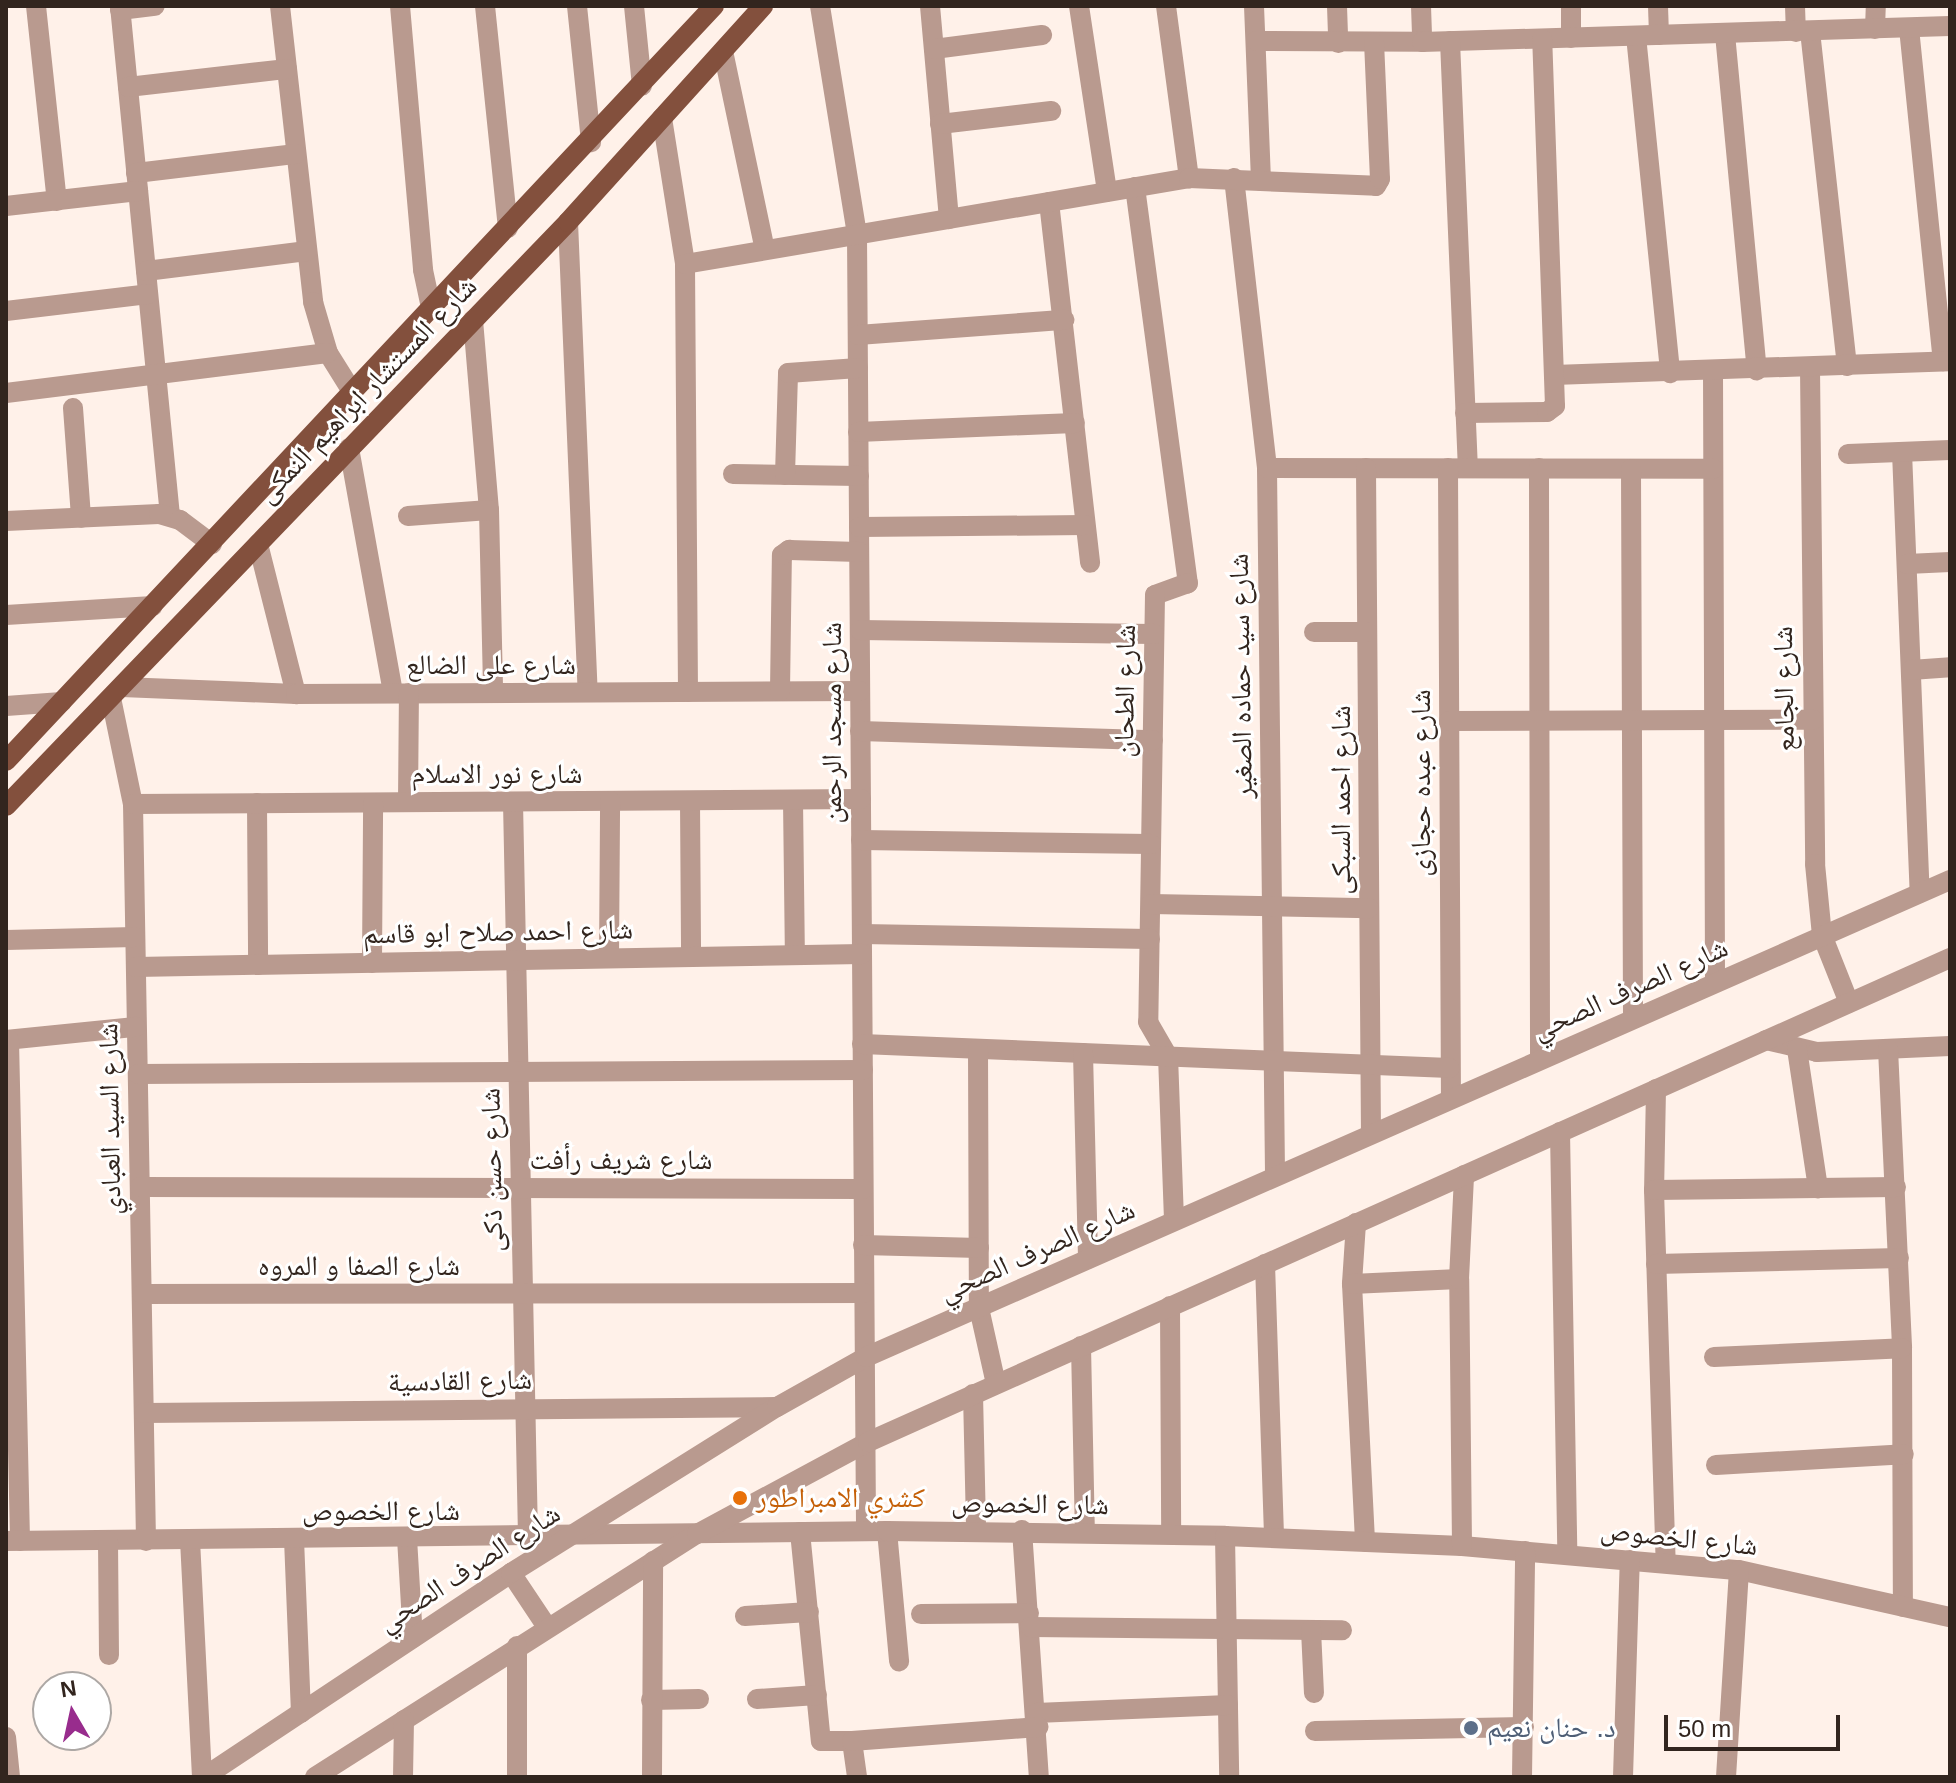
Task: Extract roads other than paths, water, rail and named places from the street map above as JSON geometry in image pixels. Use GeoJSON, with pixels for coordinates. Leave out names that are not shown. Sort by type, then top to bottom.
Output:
{"type":"FeatureCollection","features":[{"type":"Feature","properties":{"kind":"main road","name":"شارع المستشار ابراهيم النمكى"},"geometry":{"type":"LineString","coordinates":[[6,761],[591,142],[714,6]]}},
{"type":"Feature","properties":{"kind":"main road","name":"شارع المستشار ابراهيم النمكى"},"geometry":{"type":"LineString","coordinates":[[6,806],[568,222],[763,6]]}},
{"type":"Feature","properties":{"kind":"street"},"geometry":{"type":"LineString","coordinates":[[36,6],[57,201]]}},
{"type":"Feature","properties":{"kind":"street"},"geometry":{"type":"LineString","coordinates":[[155,6],[120,8],[170,516]]}},
{"type":"Feature","properties":{"kind":"street"},"geometry":{"type":"LineString","coordinates":[[280,6],[313,302],[328,353],[353,393]]}},
{"type":"Feature","properties":{"kind":"street"},"geometry":{"type":"LineString","coordinates":[[400,6],[423,270],[431,309]]}},
{"type":"Feature","properties":{"kind":"street"},"geometry":{"type":"LineString","coordinates":[[485,6],[508,228]]}},
{"type":"Feature","properties":{"kind":"street"},"geometry":{"type":"LineString","coordinates":[[577,6],[591,142]]}},
{"type":"Feature","properties":{"kind":"street"},"geometry":{"type":"LineString","coordinates":[[634,6],[642,86]]}},
{"type":"Feature","properties":{"kind":"street","name":"شارع مسجد الرحمن"},"geometry":{"type":"LineString","coordinates":[[820,6],[857,235],[863,1245],[868,1442],[866,1531]]}},
{"type":"Feature","properties":{"kind":"street"},"geometry":{"type":"LineString","coordinates":[[930,6],[949,219]]}},
{"type":"Feature","properties":{"kind":"street"},"geometry":{"type":"LineString","coordinates":[[1079,6],[1107,192]]}},
{"type":"Feature","properties":{"kind":"street"},"geometry":{"type":"LineString","coordinates":[[1166,6],[1189,178]]}},
{"type":"Feature","properties":{"kind":"street"},"geometry":{"type":"LineString","coordinates":[[1254,6],[1261,181]]}},
{"type":"Feature","properties":{"kind":"street"},"geometry":{"type":"LineString","coordinates":[[1337,6],[1338,43]]}},
{"type":"Feature","properties":{"kind":"street"},"geometry":{"type":"LineString","coordinates":[[1421,6],[1422,42]]}},
{"type":"Feature","properties":{"kind":"street"},"geometry":{"type":"LineString","coordinates":[[1571,6],[1571,38]]}},
{"type":"Feature","properties":{"kind":"street"},"geometry":{"type":"LineString","coordinates":[[1658,6],[1659,35]]}},
{"type":"Feature","properties":{"kind":"street"},"geometry":{"type":"LineString","coordinates":[[1795,6],[1803,31],[1847,366]]}},
{"type":"Feature","properties":{"kind":"street"},"geometry":{"type":"LineString","coordinates":[[1875,29],[1876,6]]}},
{"type":"Feature","properties":{"kind":"street"},"geometry":{"type":"LineString","coordinates":[[1256,41],[1422,42],[1950,26]]}},
{"type":"Feature","properties":{"kind":"street"},"geometry":{"type":"LineString","coordinates":[[1554,375],[1713,372],[1946,361],[1909,28]]}},
{"type":"Feature","properties":{"kind":"street"},"geometry":{"type":"LineString","coordinates":[[1725,34],[1757,370]]}},
{"type":"Feature","properties":{"kind":"street"},"geometry":{"type":"LineString","coordinates":[[934,49],[1042,35]]}},
{"type":"Feature","properties":{"kind":"street"},"geometry":{"type":"LineString","coordinates":[[1636,36],[1670,373]]}},
{"type":"Feature","properties":{"kind":"street"},"geometry":{"type":"LineString","coordinates":[[1465,413],[1550,412],[1555,403],[1542,39]]}},
{"type":"Feature","properties":{"kind":"street","name":"شارع عبده حجازى"},"geometry":{"type":"LineString","coordinates":[[1450,41],[1465,413],[1458,468],[1449,721],[1451,1098]]}},
{"type":"Feature","properties":{"kind":"street"},"geometry":{"type":"LineString","coordinates":[[685,264],[1189,178],[1378,184],[1374,43]]}},
{"type":"Feature","properties":{"kind":"street"},"geometry":{"type":"LineString","coordinates":[[723,51],[765,250]]}},
{"type":"Feature","properties":{"kind":"street"},"geometry":{"type":"LineString","coordinates":[[128,87],[287,69]]}},
{"type":"Feature","properties":{"kind":"street"},"geometry":{"type":"LineString","coordinates":[[940,124],[1051,111]]}},
{"type":"Feature","properties":{"kind":"street"},"geometry":{"type":"LineString","coordinates":[[662,118],[685,264],[688,692]]}},
{"type":"Feature","properties":{"kind":"street"},"geometry":{"type":"LineString","coordinates":[[6,206],[57,201],[137,182],[296,154]]}},
{"type":"Feature","properties":{"kind":"street","name":"شارع سيد حماده الصغير"},"geometry":{"type":"LineString","coordinates":[[1234,178],[1267,468],[1275,1175]]}},
{"type":"Feature","properties":{"kind":"street","name":"شارع الطحان"},"geometry":{"type":"LineString","coordinates":[[1135,187],[1188,583],[1155,594],[1154,634],[1148,1022],[1168,1056],[1174,1220]]}},
{"type":"Feature","properties":{"kind":"street"},"geometry":{"type":"LineString","coordinates":[[1049,202],[1090,563]]}},
{"type":"Feature","properties":{"kind":"street"},"geometry":{"type":"LineString","coordinates":[[568,222],[588,692]]}},
{"type":"Feature","properties":{"kind":"street"},"geometry":{"type":"LineString","coordinates":[[146,271],[307,251]]}},
{"type":"Feature","properties":{"kind":"street"},"geometry":{"type":"LineString","coordinates":[[6,311],[148,294]]}},
{"type":"Feature","properties":{"kind":"street"},"geometry":{"type":"LineString","coordinates":[[473,320],[489,510],[493,693]]}},
{"type":"Feature","properties":{"kind":"street"},"geometry":{"type":"LineString","coordinates":[[858,335],[1064,320]]}},
{"type":"Feature","properties":{"kind":"street"},"geometry":{"type":"LineString","coordinates":[[6,393],[328,353]]}},
{"type":"Feature","properties":{"kind":"street"},"geometry":{"type":"LineString","coordinates":[[785,475],[788,373],[858,368]]}},
{"type":"Feature","properties":{"kind":"street","name":"شارع الجامع"},"geometry":{"type":"LineString","coordinates":[[1810,368],[1815,864],[1822,935],[1849,1003]]}},
{"type":"Feature","properties":{"kind":"street"},"geometry":{"type":"LineString","coordinates":[[1713,372],[1715,982]]}},
{"type":"Feature","properties":{"kind":"street"},"geometry":{"type":"LineString","coordinates":[[73,408],[81,518]]}},
{"type":"Feature","properties":{"kind":"street"},"geometry":{"type":"LineString","coordinates":[[858,432],[1075,423]]}},
{"type":"Feature","properties":{"kind":"street"},"geometry":{"type":"LineString","coordinates":[[349,448],[401,693],[408,802]]}},
{"type":"Feature","properties":{"kind":"street"},"geometry":{"type":"LineString","coordinates":[[1848,454],[1950,450]]}},
{"type":"Feature","properties":{"kind":"street"},"geometry":{"type":"LineString","coordinates":[[1902,452],[1920,893]]}},
{"type":"Feature","properties":{"kind":"street"},"geometry":{"type":"LineString","coordinates":[[1267,468],[1713,469]]}},
{"type":"Feature","properties":{"kind":"street","name":"شارع احمد السبكى"},"geometry":{"type":"LineString","coordinates":[[1366,468],[1371,1132]]}},
{"type":"Feature","properties":{"kind":"street"},"geometry":{"type":"LineString","coordinates":[[1539,468],[1540,1059]]}},
{"type":"Feature","properties":{"kind":"street"},"geometry":{"type":"LineString","coordinates":[[1631,469],[1633,1018]]}},
{"type":"Feature","properties":{"kind":"street"},"geometry":{"type":"LineString","coordinates":[[733,474],[859,476]]}},
{"type":"Feature","properties":{"kind":"street"},"geometry":{"type":"LineString","coordinates":[[408,516],[489,510]]}},
{"type":"Feature","properties":{"kind":"street"},"geometry":{"type":"LineString","coordinates":[[6,521],[170,516],[212,544]]}},
{"type":"Feature","properties":{"kind":"street"},"geometry":{"type":"LineString","coordinates":[[859,527],[1085,525]]}},
{"type":"Feature","properties":{"kind":"street"},"geometry":{"type":"LineString","coordinates":[[258,544],[296,694]]}},
{"type":"Feature","properties":{"kind":"street"},"geometry":{"type":"LineString","coordinates":[[780,691],[782,555],[791,550],[859,552]]}},
{"type":"Feature","properties":{"kind":"street"},"geometry":{"type":"LineString","coordinates":[[1907,564],[1950,562]]}},
{"type":"Feature","properties":{"kind":"street"},"geometry":{"type":"LineString","coordinates":[[6,615],[153,606]]}},
{"type":"Feature","properties":{"kind":"street"},"geometry":{"type":"LineString","coordinates":[[860,630],[1154,634]]}},
{"type":"Feature","properties":{"kind":"street"},"geometry":{"type":"LineString","coordinates":[[1314,632],[1367,632]]}},
{"type":"Feature","properties":{"kind":"street"},"geometry":{"type":"LineString","coordinates":[[1911,670],[1950,667]]}},
{"type":"Feature","properties":{"kind":"street","name":"شارع على الضالع"},"geometry":{"type":"LineString","coordinates":[[116,693],[860,691]]}},
{"type":"Feature","properties":{"kind":"street","name":"شارع السيد العبادي"},"geometry":{"type":"LineString","coordinates":[[116,693],[133,804],[146,1541]]}},
{"type":"Feature","properties":{"kind":"street"},"geometry":{"type":"LineString","coordinates":[[6,706],[62,702]]}},
{"type":"Feature","properties":{"kind":"street"},"geometry":{"type":"LineString","coordinates":[[1449,721],[1813,720]]}},
{"type":"Feature","properties":{"kind":"street"},"geometry":{"type":"LineString","coordinates":[[860,731],[1153,740]]}},
{"type":"Feature","properties":{"kind":"street","name":"شارع نور الاسلام"},"geometry":{"type":"LineString","coordinates":[[133,804],[861,799]]}},
{"type":"Feature","properties":{"kind":"street"},"geometry":{"type":"LineString","coordinates":[[793,800],[795,955]]}},
{"type":"Feature","properties":{"kind":"street"},"geometry":{"type":"LineString","coordinates":[[609,958],[610,801]]}},
{"type":"Feature","properties":{"kind":"street"},"geometry":{"type":"LineString","coordinates":[[690,801],[691,957]]}},
{"type":"Feature","properties":{"kind":"street","name":"شارع حسن ذكى"},"geometry":{"type":"LineString","coordinates":[[513,802],[528,1538]]}},
{"type":"Feature","properties":{"kind":"street"},"geometry":{"type":"LineString","coordinates":[[257,803],[258,965]]}},
{"type":"Feature","properties":{"kind":"street"},"geometry":{"type":"LineString","coordinates":[[372,963],[373,803]]}},
{"type":"Feature","properties":{"kind":"street"},"geometry":{"type":"LineString","coordinates":[[861,840],[1151,844]]}},
{"type":"Feature","properties":{"kind":"street","name":"شارع الصرف الصحي"},"geometry":{"type":"LineString","coordinates":[[203,1777],[511,1573],[777,1407],[866,1357],[1371,1132],[1950,880]]}},
{"type":"Feature","properties":{"kind":"street"},"geometry":{"type":"LineString","coordinates":[[1151,904],[1369,908]]}},
{"type":"Feature","properties":{"kind":"street"},"geometry":{"type":"LineString","coordinates":[[6,940],[135,937]]}},
{"type":"Feature","properties":{"kind":"street","name":"شارع احمد صلاح ابو قاسم"},"geometry":{"type":"LineString","coordinates":[[136,967],[795,955],[862,944],[1150,939]]}},
{"type":"Feature","properties":{"kind":"street"},"geometry":{"type":"LineString","coordinates":[[315,1777],[697,1534],[868,1442],[1950,958]]}},
{"type":"Feature","properties":{"kind":"street"},"geometry":{"type":"LineString","coordinates":[[13,1541],[7,1040],[135,1027]]}},
{"type":"Feature","properties":{"kind":"street"},"geometry":{"type":"LineString","coordinates":[[1766,1040],[1797,1049],[1950,1046]]}},
{"type":"Feature","properties":{"kind":"street"},"geometry":{"type":"LineString","coordinates":[[862,1044],[1450,1068]]}},
{"type":"Feature","properties":{"kind":"street"},"geometry":{"type":"LineString","coordinates":[[978,1049],[979,1308],[996,1384]]}},
{"type":"Feature","properties":{"kind":"street"},"geometry":{"type":"LineString","coordinates":[[1797,1049],[1818,1188]]}},
{"type":"Feature","properties":{"kind":"street"},"geometry":{"type":"LineString","coordinates":[[1888,1049],[1902,1348],[1903,1607]]}},
{"type":"Feature","properties":{"kind":"street"},"geometry":{"type":"LineString","coordinates":[[1083,1053],[1088,1259]]}},
{"type":"Feature","properties":{"kind":"street"},"geometry":{"type":"LineString","coordinates":[[138,1074],[863,1070]]}},
{"type":"Feature","properties":{"kind":"street"},"geometry":{"type":"LineString","coordinates":[[1656,1089],[1654,1190],[1666,1563]]}},
{"type":"Feature","properties":{"kind":"street"},"geometry":{"type":"LineString","coordinates":[[1560,1132],[1567,1554]]}},
{"type":"Feature","properties":{"kind":"street"},"geometry":{"type":"LineString","coordinates":[[1462,1546],[1459,1279],[1464,1175]]}},
{"type":"Feature","properties":{"kind":"street","name":"شارع شريف رأفت"},"geometry":{"type":"LineString","coordinates":[[140,1187],[863,1189]]}},
{"type":"Feature","properties":{"kind":"street"},"geometry":{"type":"LineString","coordinates":[[1654,1190],[1896,1187]]}},
{"type":"Feature","properties":{"kind":"street"},"geometry":{"type":"LineString","coordinates":[[1356,1223],[1352,1284],[1365,1542]]}},
{"type":"Feature","properties":{"kind":"street"},"geometry":{"type":"LineString","coordinates":[[863,1245],[979,1248]]}},
{"type":"Feature","properties":{"kind":"street"},"geometry":{"type":"LineString","coordinates":[[1656,1264],[1899,1258]]}},
{"type":"Feature","properties":{"kind":"street"},"geometry":{"type":"LineString","coordinates":[[1265,1264],[1274,1538]]}},
{"type":"Feature","properties":{"kind":"street"},"geometry":{"type":"LineString","coordinates":[[1352,1284],[1459,1279]]}},
{"type":"Feature","properties":{"kind":"street","name":"شارع الصفا و المروه"},"geometry":{"type":"LineString","coordinates":[[142,1294],[864,1293]]}},
{"type":"Feature","properties":{"kind":"street"},"geometry":{"type":"LineString","coordinates":[[1170,1306],[1171,1534]]}},
{"type":"Feature","properties":{"kind":"street"},"geometry":{"type":"LineString","coordinates":[[1081,1346],[1085,1532]]}},
{"type":"Feature","properties":{"kind":"street"},"geometry":{"type":"LineString","coordinates":[[1714,1357],[1902,1348]]}},
{"type":"Feature","properties":{"kind":"street"},"geometry":{"type":"LineString","coordinates":[[973,1394],[976,1531]]}},
{"type":"Feature","properties":{"kind":"street","name":"شارع القادسية"},"geometry":{"type":"LineString","coordinates":[[144,1413],[777,1407]]}},
{"type":"Feature","properties":{"kind":"street"},"geometry":{"type":"LineString","coordinates":[[1716,1465],[1904,1454]]}},
{"type":"Feature","properties":{"kind":"street"},"geometry":{"type":"LineString","coordinates":[[1022,1530],[1039,1777]]}},
{"type":"Feature","properties":{"kind":"street","name":"شارع الخصوص"},"geometry":{"type":"LineString","coordinates":[[13,1541],[528,1538],[1022,1530],[1225,1536],[1462,1546],[1739,1570],[1950,1617]]}},
{"type":"Feature","properties":{"kind":"street"},"geometry":{"type":"LineString","coordinates":[[887,1531],[899,1661]]}},
{"type":"Feature","properties":{"kind":"street"},"geometry":{"type":"LineString","coordinates":[[800,1532],[822,1743],[1037,1720],[1228,1705]]}},
{"type":"Feature","properties":{"kind":"street"},"geometry":{"type":"LineString","coordinates":[[1225,1536],[1229,1777]]}},
{"type":"Feature","properties":{"kind":"street"},"geometry":{"type":"LineString","coordinates":[[407,1538],[413,1638]]}},
{"type":"Feature","properties":{"kind":"street"},"geometry":{"type":"LineString","coordinates":[[294,1539],[301,1713]]}},
{"type":"Feature","properties":{"kind":"street"},"geometry":{"type":"LineString","coordinates":[[190,1540],[203,1777]]}},
{"type":"Feature","properties":{"kind":"street"},"geometry":{"type":"LineString","coordinates":[[108,1541],[109,1655]]}},
{"type":"Feature","properties":{"kind":"street"},"geometry":{"type":"LineString","coordinates":[[1522,1777],[1525,1551]]}},
{"type":"Feature","properties":{"kind":"street"},"geometry":{"type":"LineString","coordinates":[[1623,1777],[1630,1560]]}},
{"type":"Feature","properties":{"kind":"street"},"geometry":{"type":"LineString","coordinates":[[652,1777],[653,1561]]}},
{"type":"Feature","properties":{"kind":"street"},"geometry":{"type":"LineString","coordinates":[[1726,1777],[1739,1570]]}},
{"type":"Feature","properties":{"kind":"street"},"geometry":{"type":"LineString","coordinates":[[511,1573],[547,1627]]}},
{"type":"Feature","properties":{"kind":"street"},"geometry":{"type":"LineString","coordinates":[[745,1616],[809,1612]]}},
{"type":"Feature","properties":{"kind":"street"},"geometry":{"type":"LineString","coordinates":[[921,1614],[1226,1629],[1342,1630]]}},
{"type":"Feature","properties":{"kind":"street"},"geometry":{"type":"LineString","coordinates":[[1311,1630],[1314,1693]]}},
{"type":"Feature","properties":{"kind":"street"},"geometry":{"type":"LineString","coordinates":[[517,1646],[517,1777]]}},
{"type":"Feature","properties":{"kind":"street"},"geometry":{"type":"LineString","coordinates":[[757,1699],[817,1695]]}},
{"type":"Feature","properties":{"kind":"street"},"geometry":{"type":"LineString","coordinates":[[651,1700],[699,1699]]}},
{"type":"Feature","properties":{"kind":"street"},"geometry":{"type":"LineString","coordinates":[[403,1777],[404,1720]]}},
{"type":"Feature","properties":{"kind":"street"},"geometry":{"type":"LineString","coordinates":[[1315,1731],[1524,1727]]}},
{"type":"Feature","properties":{"kind":"street"},"geometry":{"type":"LineString","coordinates":[[6,1737],[10,1777]]}},
{"type":"Feature","properties":{"kind":"street"},"geometry":{"type":"LineString","coordinates":[[852,1741],[857,1777]]}},
{"type":"Feature","properties":{"kind":"place","name":"كشري الامبراطور"},"geometry":{"type":"Point","coordinates":[740,1498]}},
{"type":"Feature","properties":{"kind":"place","name":"د. حنان نعيم"},"geometry":{"type":"Point","coordinates":[1471,1728]}}]}
